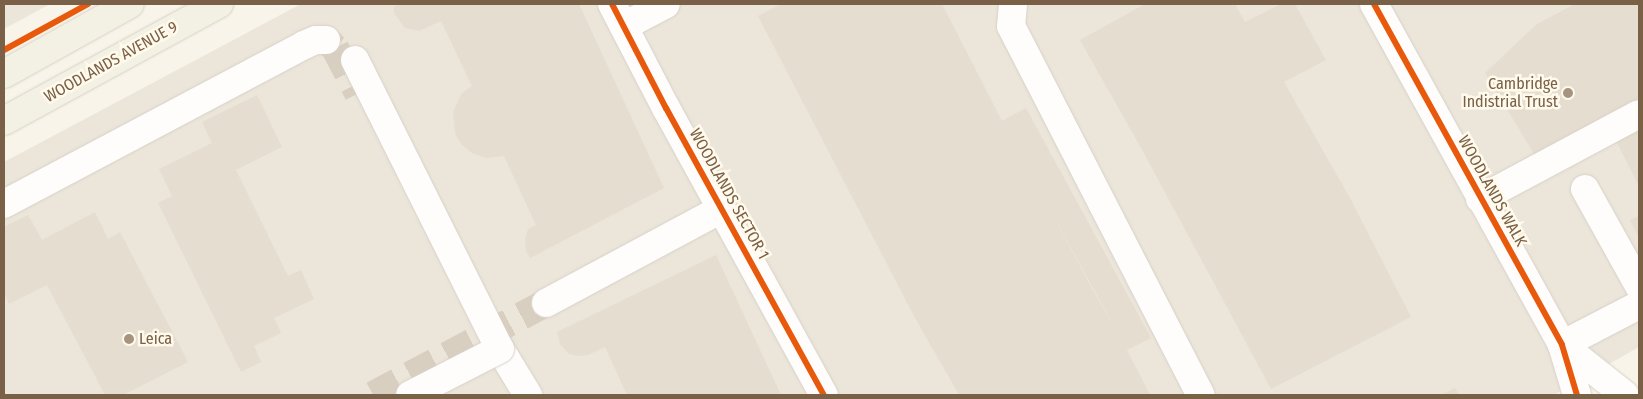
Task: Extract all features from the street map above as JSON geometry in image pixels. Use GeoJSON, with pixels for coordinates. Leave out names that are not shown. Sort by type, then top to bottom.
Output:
{"type":"FeatureCollection","features":[{"type":"Feature","properties":{"kind":"main road"},"geometry":{"type":"LineString","coordinates":[[4,74],[130,4]]}},
{"type":"Feature","properties":{"kind":"main road","name":"WOODLANDS AVENUE 9"},"geometry":{"type":"LineString","coordinates":[[4,121],[219,4]]}},
{"type":"Feature","properties":{"kind":"street"},"geometry":{"type":"LineString","coordinates":[[618,15],[666,4]]}},
{"type":"Feature","properties":{"kind":"street"},"geometry":{"type":"LineString","coordinates":[[1013,4],[1011,26],[1201,395]]}},
{"type":"Feature","properties":{"kind":"street","name":"WOODLANDS WALK"},"geometry":{"type":"LineString","coordinates":[[1374,4],[1562,345],[1577,395]]}},
{"type":"Feature","properties":{"kind":"street","name":"WOODLANDS SECTOR 1"},"geometry":{"type":"LineString","coordinates":[[618,15],[721,209],[824,395]]}},
{"type":"Feature","properties":{"kind":"street"},"geometry":{"type":"LineString","coordinates":[[4,204],[304,45],[316,40],[326,40]]}},
{"type":"Feature","properties":{"kind":"street"},"geometry":{"type":"LineString","coordinates":[[355,60],[500,349],[528,395]]}},
{"type":"Feature","properties":{"kind":"street"},"geometry":{"type":"LineString","coordinates":[[1480,199],[1639,114]]}},
{"type":"Feature","properties":{"kind":"street"},"geometry":{"type":"LineString","coordinates":[[1585,190],[1639,286]]}},
{"type":"Feature","properties":{"kind":"street","name":"WOODLANDS SECTOR 1"},"geometry":{"type":"LineString","coordinates":[[546,303],[721,209]]}},
{"type":"Feature","properties":{"kind":"street"},"geometry":{"type":"LineString","coordinates":[[1562,345],[1639,305]]}},
{"type":"Feature","properties":{"kind":"street","name":"WOODLANDS WALK"},"geometry":{"type":"LineString","coordinates":[[1562,345],[1625,395]]}},
{"type":"Feature","properties":{"kind":"street"},"geometry":{"type":"LineString","coordinates":[[410,395],[500,349]]}},
{"type":"Feature","properties":{"kind":"shaded area"},"geometry":{"type":"Polygon","coordinates":[[[4,4],[50,4],[4,29],[4,4]]]}},
{"type":"Feature","properties":{"kind":"shaded area"},"geometry":{"type":"Polygon","coordinates":[[[301,4],[1639,4],[1639,347],[1554,395],[4,395],[4,162],[301,4]]]}},
{"type":"Feature","properties":{"kind":"building"},"geometry":{"type":"Polygon","coordinates":[[[400,4],[579,4],[664,188],[530,258],[526,251],[525,239],[528,229],[536,225],[504,156],[486,158],[472,153],[461,144],[455,133],[453,112],[462,93],[472,86],[441,21],[419,31],[405,28],[394,13],[394,7],[400,4]]]}},
{"type":"Feature","properties":{"kind":"building"},"geometry":{"type":"Polygon","coordinates":[[[781,4],[942,4],[1002,121],[1026,108],[1151,338],[1127,350],[1150,395],[959,395],[914,316],[758,16],[781,4]],[[1046,202],[1095,294],[1116,330],[1046,202]]]}},
{"type":"Feature","properties":{"kind":"building"},"geometry":{"type":"Polygon","coordinates":[[[1145,4],[1235,4],[1245,22],[1281,4],[1295,4],[1326,60],[1284,82],[1351,200],[1411,317],[1271,389],[1146,157],[1080,40],[1145,4]]]}},
{"type":"Feature","properties":{"kind":"building","name":"Cambridge Indistrial Trust"},"geometry":{"type":"Polygon","coordinates":[[[1575,4],[1639,4],[1639,112],[1536,157],[1485,73],[1537,24],[1575,4]]]}},
{"type":"Feature","properties":{"kind":"building"},"geometry":{"type":"Polygon","coordinates":[[[257,95],[282,147],[236,170],[288,276],[301,270],[314,299],[274,318],[281,333],[254,346],[261,362],[241,372],[158,203],[172,196],[159,169],[212,143],[202,122],[257,95]]]}},
{"type":"Feature","properties":{"kind":"building"},"geometry":{"type":"Polygon","coordinates":[[[1639,129],[1639,186],[1616,141],[1639,129]]]}},
{"type":"Feature","properties":{"kind":"building"},"geometry":{"type":"Polygon","coordinates":[[[95,212],[108,239],[120,232],[188,362],[123,395],[105,395],[47,285],[9,304],[4,293],[4,227],[28,215],[42,240],[95,212]]]}},
{"type":"Feature","properties":{"kind":"building"},"geometry":{"type":"Polygon","coordinates":[[[1639,216],[1639,238],[1630,220],[1639,216]]]}},
{"type":"Feature","properties":{"kind":"building"},"geometry":{"type":"Polygon","coordinates":[[[716,255],[781,395],[627,395],[605,347],[588,355],[578,356],[569,354],[560,344],[557,332],[716,255]]]}},
{"type":"Feature","properties":{"kind":"building"},"geometry":{"type":"Polygon","coordinates":[[[1455,388],[1459,395],[1441,395],[1455,388]]]}},
{"type":"Feature","properties":{"kind":"tunnel"},"geometry":{"type":"LineString","coordinates":[[326,40],[335,48],[358,93]]}},
{"type":"Feature","properties":{"kind":"tunnel"},"geometry":{"type":"LineString","coordinates":[[373,395],[546,303]]}},
{"type":"Feature","properties":{"kind":"cycle path"},"geometry":{"type":"LineString","coordinates":[[4,50],[88,4]]}},
{"type":"Feature","properties":{"kind":"cycle path"},"geometry":{"type":"LineString","coordinates":[[612,4],[666,108],[824,395]]}},
{"type":"Feature","properties":{"kind":"cycle path"},"geometry":{"type":"LineString","coordinates":[[1374,4],[1562,345],[1577,395]]}},
{"type":"Feature","properties":{"kind":"place","name":"Cambridge Indistrial Trust"},"geometry":{"type":"Point","coordinates":[1568,93]}},
{"type":"Feature","properties":{"kind":"place","name":"Leica"},"geometry":{"type":"Point","coordinates":[129,339]}}]}
